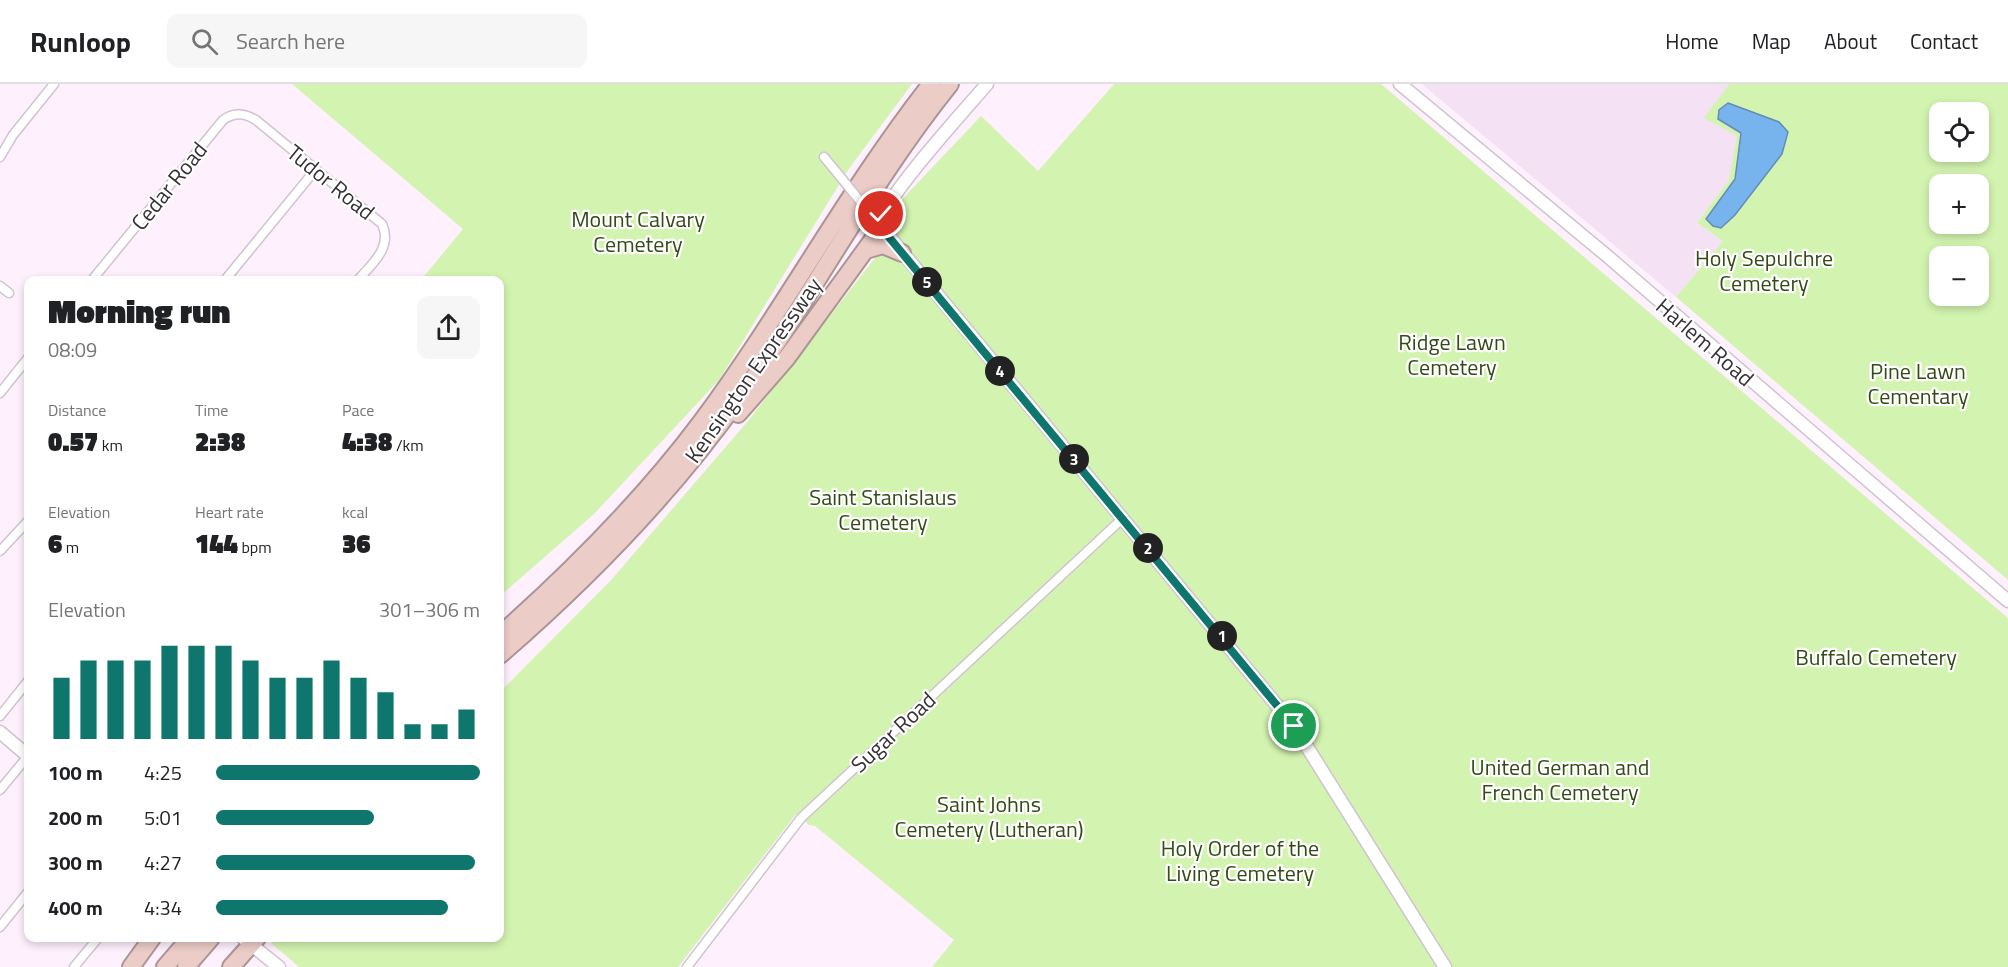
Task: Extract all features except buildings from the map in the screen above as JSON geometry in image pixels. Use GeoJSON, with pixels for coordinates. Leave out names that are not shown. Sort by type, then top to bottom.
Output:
{"type":"FeatureCollection","features":[{"type":"Feature","properties":{"kind":"highway","name":"Kensington Expressway"},"geometry":{"type":"LineString","coordinates":[[504,631],[604,536],[668,465],[734,376],[869,171],[931,84]]}},
{"type":"Feature","properties":{"kind":"highway","name":"Kensington Expressway"},"geometry":{"type":"LineString","coordinates":[[504,651],[604,560],[702,448],[741,396],[909,139],[950,84]]}},
{"type":"Feature","properties":{"kind":"highway"},"geometry":{"type":"LineString","coordinates":[[702,448],[753,400],[866,250],[878,232],[876,220]]}},
{"type":"Feature","properties":{"kind":"highway"},"geometry":{"type":"LineString","coordinates":[[866,250],[883,245],[903,252]]}},
{"type":"Feature","properties":{"kind":"highway"},"geometry":{"type":"LineString","coordinates":[[131,967],[149,942]]}},
{"type":"Feature","properties":{"kind":"highway"},"geometry":{"type":"LineString","coordinates":[[165,967],[187,942]]}},
{"type":"Feature","properties":{"kind":"highway"},"geometry":{"type":"LineString","coordinates":[[186,967],[208,942]]}},
{"type":"Feature","properties":{"kind":"highway"},"geometry":{"type":"LineString","coordinates":[[231,967],[248,942]]}},
{"type":"Feature","properties":{"kind":"street"},"geometry":{"type":"LineString","coordinates":[[0,157],[13,135],[54,84]]}},
{"type":"Feature","properties":{"kind":"street"},"geometry":{"type":"LineString","coordinates":[[876,220],[987,84]]}},
{"type":"Feature","properties":{"kind":"street","name":"Harlem Road"},"geometry":{"type":"LineString","coordinates":[[1400,84],[1606,255],[2008,601]]}},
{"type":"Feature","properties":{"kind":"street","name":"Cedar Road"},"geometry":{"type":"LineString","coordinates":[[95,276],[223,120],[236,114],[249,116],[256,120]]}},
{"type":"Feature","properties":{"kind":"street","name":"Tudor Road"},"geometry":{"type":"LineString","coordinates":[[256,120],[382,224],[385,230],[383,250],[361,276]]}},
{"type":"Feature","properties":{"kind":"street"},"geometry":{"type":"LineString","coordinates":[[824,158],[1294,726],[1445,967]]}},
{"type":"Feature","properties":{"kind":"street"},"geometry":{"type":"LineString","coordinates":[[228,276],[316,169]]}},
{"type":"Feature","properties":{"kind":"street"},"geometry":{"type":"LineString","coordinates":[[0,286],[9,293]]}},
{"type":"Feature","properties":{"kind":"street"},"geometry":{"type":"LineString","coordinates":[[0,393],[24,363]]}},
{"type":"Feature","properties":{"kind":"street","name":"Sugar Road"},"geometry":{"type":"LineString","coordinates":[[687,967],[801,818],[1123,518]]}},
{"type":"Feature","properties":{"kind":"street"},"geometry":{"type":"LineString","coordinates":[[0,551],[24,525]]}},
{"type":"Feature","properties":{"kind":"street"},"geometry":{"type":"LineString","coordinates":[[0,716],[24,686]]}},
{"type":"Feature","properties":{"kind":"street"},"geometry":{"type":"LineString","coordinates":[[0,732],[24,753]]}},
{"type":"Feature","properties":{"kind":"street"},"geometry":{"type":"LineString","coordinates":[[0,790],[24,761]]}},
{"type":"Feature","properties":{"kind":"street"},"geometry":{"type":"LineString","coordinates":[[0,927],[24,897]]}},
{"type":"Feature","properties":{"kind":"street"},"geometry":{"type":"LineString","coordinates":[[74,967],[95,942]]}},
{"type":"Feature","properties":{"kind":"street"},"geometry":{"type":"LineString","coordinates":[[251,942],[279,967]]}},
{"type":"Feature","properties":{"kind":"shaded area"},"geometry":{"type":"Polygon","coordinates":[[[1422,84],[1729,84],[1705,118],[1738,136],[1729,180],[1697,223],[1723,241],[1676,297],[1422,84]]]}},
{"type":"Feature","properties":{"kind":"green space","name":"Mount Calvary Cemetery"},"geometry":{"type":"Polygon","coordinates":[[[292,84],[912,84],[848,170],[719,380],[594,514],[504,593],[504,276],[424,276],[463,229],[292,84]]]}},
{"type":"Feature","properties":{"kind":"green space"},"geometry":{"type":"Polygon","coordinates":[[[1114,84],[1381,84],[2008,618],[2008,967],[932,967],[954,940],[815,826],[809,825],[796,814],[678,967],[299,967],[271,943],[504,942],[504,688],[612,579],[748,421],[875,258],[891,211],[981,116],[1038,171],[1114,84]]]}},
{"type":"Feature","properties":{"kind":"green space"},"geometry":{"type":"Polygon","coordinates":[[[1729,84],[2008,84],[2008,580],[1676,297],[1723,241],[1697,223],[1729,180],[1737,136],[1704,118],[1729,84]]]}},
{"type":"Feature","properties":{"kind":"water"},"geometry":{"type":"Polygon","coordinates":[[[1728,103],[1779,122],[1788,132],[1782,154],[1735,215],[1721,228],[1713,226],[1706,219],[1735,179],[1741,133],[1718,119],[1719,110],[1728,103]]]}},
{"type":"Feature","properties":{"kind":"route"},"geometry":{"type":"LineString","coordinates":[[881,214],[879,224],[883,230],[1188,595],[1294,726]]}},
{"type":"Feature","properties":{"kind":"park label","name":"Holy Sepulchre Cemetery"},"geometry":{"type":"Point","coordinates":[1764,270]}},
{"type":"Feature","properties":{"kind":"park label","name":"Ridge Lawn Cemetery"},"geometry":{"type":"Point","coordinates":[1452,354]}},
{"type":"Feature","properties":{"kind":"park label","name":"Pine Lawn Cementary"},"geometry":{"type":"Point","coordinates":[1918,384]}},
{"type":"Feature","properties":{"kind":"park label","name":"Saint Stanislaus Cemetery"},"geometry":{"type":"Point","coordinates":[883,510]}},
{"type":"Feature","properties":{"kind":"park label","name":"Buffalo Cemetery"},"geometry":{"type":"Point","coordinates":[1876,657]}},
{"type":"Feature","properties":{"kind":"park label","name":"United German and French Cemetery"},"geometry":{"type":"Point","coordinates":[1560,780]}},
{"type":"Feature","properties":{"kind":"park label","name":"Saint Johns Cemetery (Lutheran)"},"geometry":{"type":"Point","coordinates":[989,816]}},
{"type":"Feature","properties":{"kind":"park label","name":"Holy Order of the Living Cemetery"},"geometry":{"type":"Point","coordinates":[1240,860]}}]}
